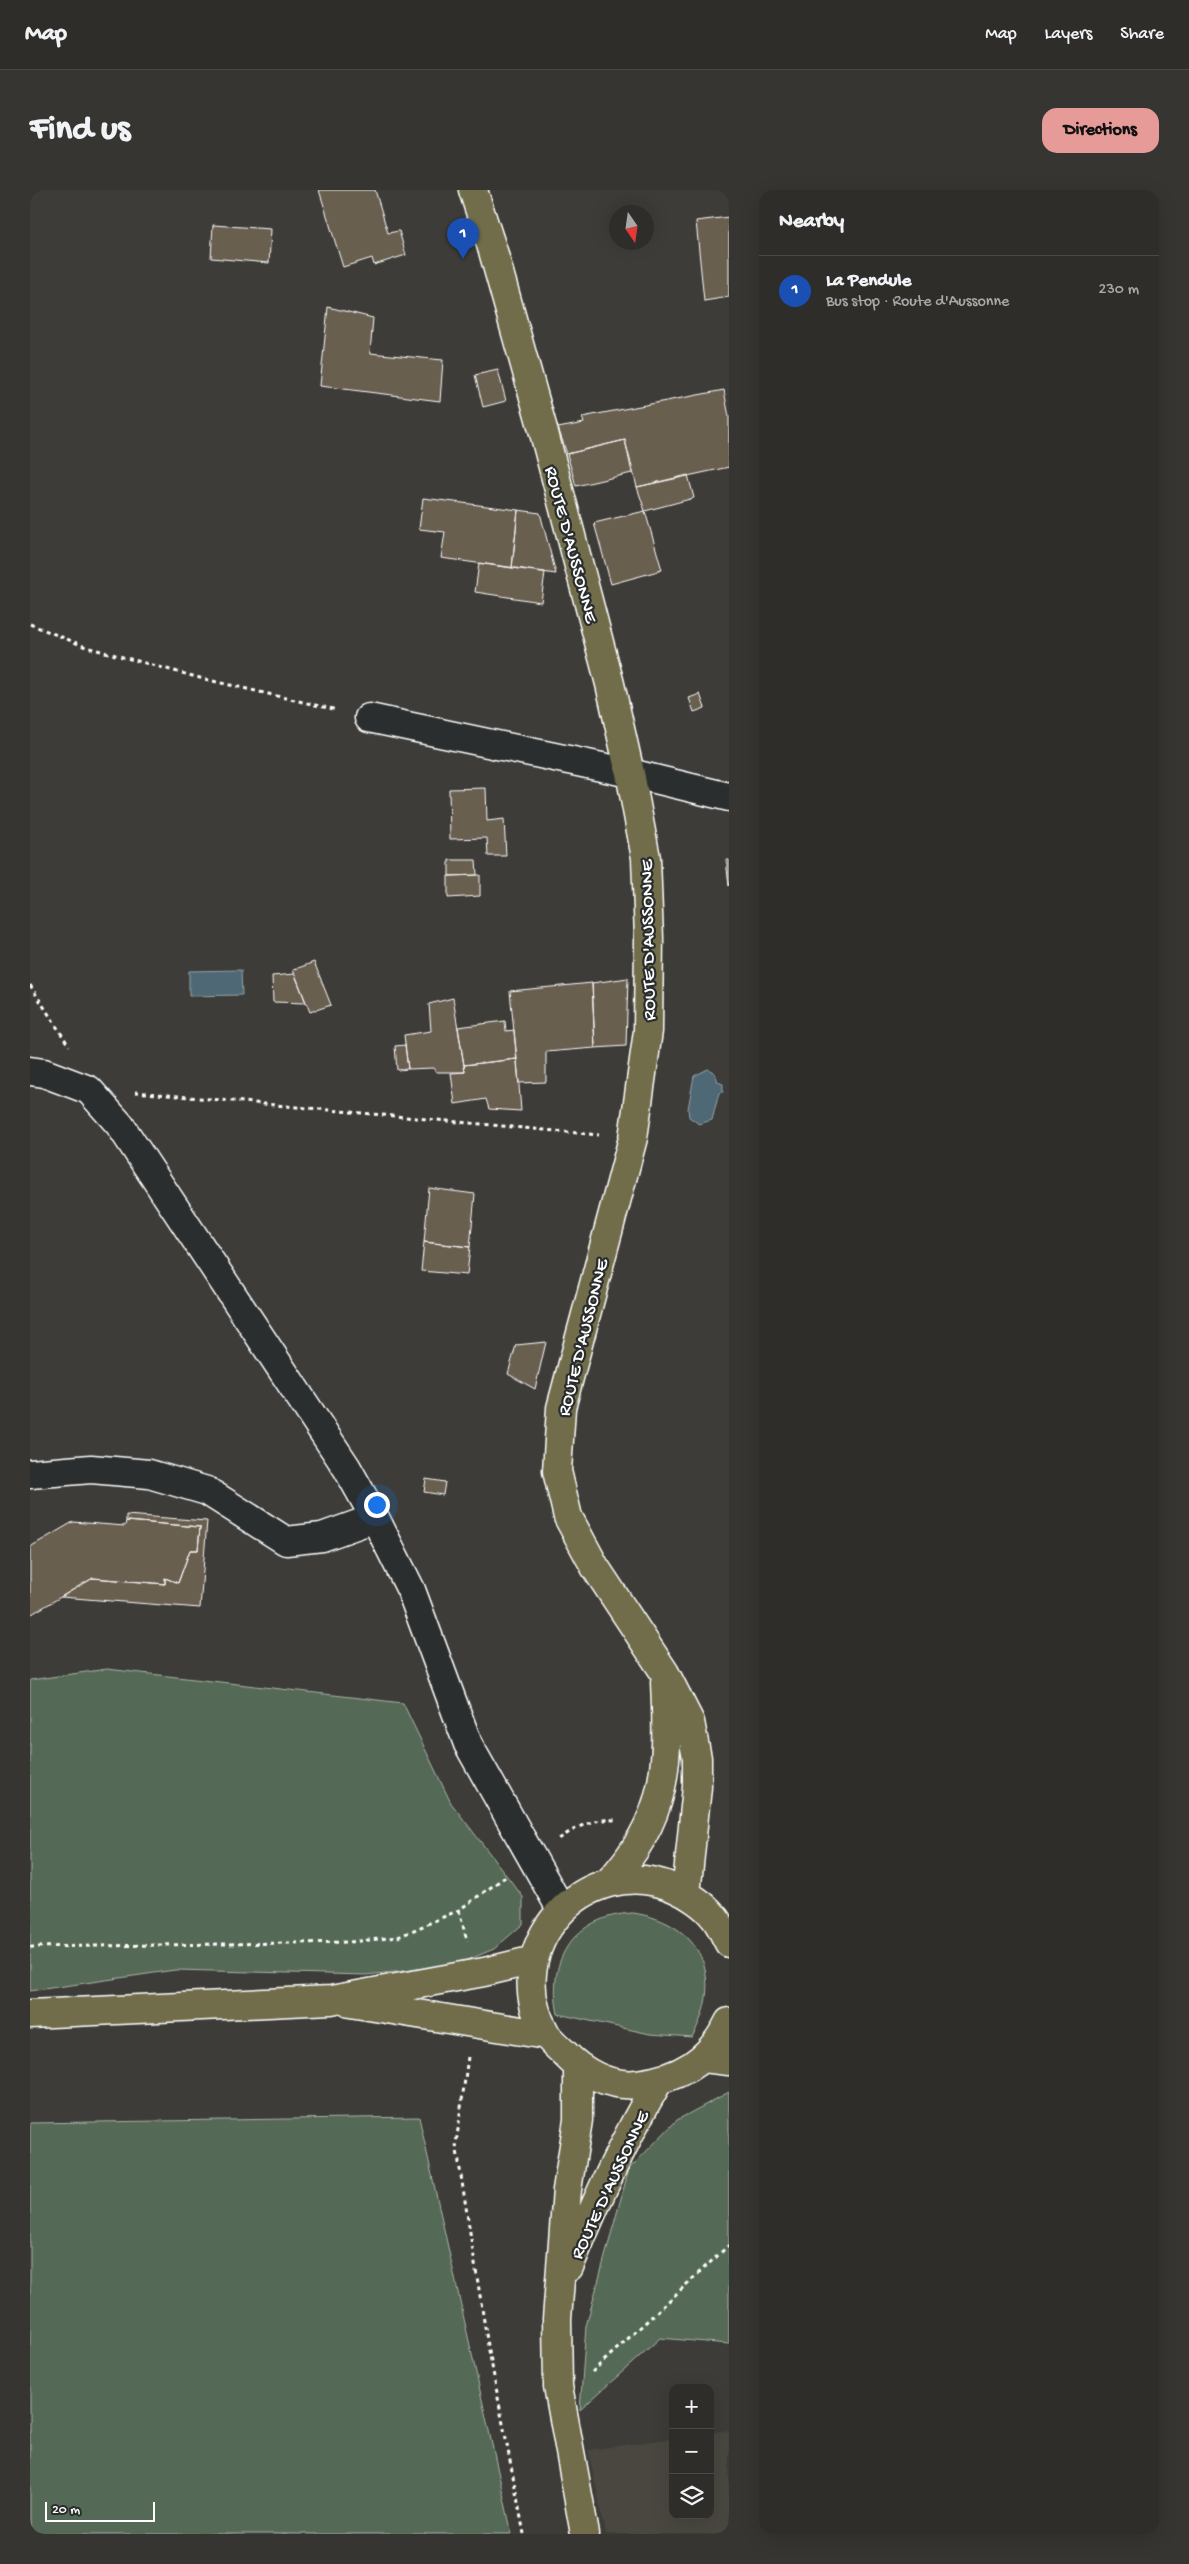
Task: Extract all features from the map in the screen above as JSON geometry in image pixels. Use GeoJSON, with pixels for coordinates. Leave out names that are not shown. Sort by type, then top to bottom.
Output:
{"type":"FeatureCollection","features":[{"type":"Feature","properties":{"kind":"main road","name":"ROUTE D'AUSSONNE"},"geometry":{"type":"LineString","coordinates":[[473,190],[493,251],[544,433],[610,684],[630,773],[646,858],[649,938],[648,1031],[633,1138],[560,1408],[557,1471],[568,1517],[586,1551],[665,1673],[690,1722],[697,1758],[697,1788],[686,1894]]}},
{"type":"Feature","properties":{"kind":"main road"},"geometry":{"type":"LineString","coordinates":[[608,1883],[625,1864],[647,1830],[658,1802],[666,1752],[665,1673]]}},
{"type":"Feature","properties":{"kind":"main road"},"geometry":{"type":"LineString","coordinates":[[729,1943],[713,1916],[686,1894],[662,1883],[644,1880],[635,1879],[608,1883],[583,1893],[561,1909],[544,1933],[534,1960],[531,1986],[535,2011],[546,2035],[578,2068],[604,2080],[631,2085],[658,2082],[716,2060],[729,2022]]}},
{"type":"Feature","properties":{"kind":"main road"},"geometry":{"type":"LineString","coordinates":[[30,2014],[331,2000],[484,1972],[534,1960]]}},
{"type":"Feature","properties":{"kind":"main road"},"geometry":{"type":"LineString","coordinates":[[331,2000],[546,2035]]}},
{"type":"Feature","properties":{"kind":"main road","name":"ROUTE D'AUSSONNE"},"geometry":{"type":"LineString","coordinates":[[578,2068],[578,2120],[567,2190],[557,2319],[558,2386],[585,2534]]}},
{"type":"Feature","properties":{"kind":"main road","name":"ROUTE D'AUSSONNE"},"geometry":{"type":"LineString","coordinates":[[560,2289],[602,2187],[636,2119],[658,2082]]}},
{"type":"Feature","properties":{"kind":"street"},"geometry":{"type":"LineString","coordinates":[[369,718],[630,773],[729,797]]}},
{"type":"Feature","properties":{"kind":"street"},"geometry":{"type":"LineString","coordinates":[[30,1071],[44,1073],[90,1090],[120,1125],[346,1468],[375,1518],[411,1590],[468,1744],[561,1909]]}},
{"type":"Feature","properties":{"kind":"street"},"geometry":{"type":"LineString","coordinates":[[30,1474],[91,1470],[149,1474],[207,1491],[286,1541],[322,1537],[375,1518]]}},
{"type":"Feature","properties":{"kind":"path"},"geometry":{"type":"LineString","coordinates":[[30,624],[86,647],[200,678],[369,718]]}},
{"type":"Feature","properties":{"kind":"path"},"geometry":{"type":"LineString","coordinates":[[30,986],[80,1062],[90,1090],[119,1090],[633,1138]]}},
{"type":"Feature","properties":{"kind":"path"},"geometry":{"type":"LineString","coordinates":[[553,1842],[575,1828],[596,1820],[614,1819],[620,1822]]}},
{"type":"Feature","properties":{"kind":"path"},"geometry":{"type":"LineString","coordinates":[[30,1947],[350,1942],[398,1938],[459,1910],[512,1872]]}},
{"type":"Feature","properties":{"kind":"path"},"geometry":{"type":"LineString","coordinates":[[459,1910],[469,1948]]}},
{"type":"Feature","properties":{"kind":"path"},"geometry":{"type":"LineString","coordinates":[[468,2056],[456,2144],[487,2340],[524,2534]]}},
{"type":"Feature","properties":{"kind":"path"},"geometry":{"type":"LineString","coordinates":[[558,2386],[585,2378],[729,2245]]}},
{"type":"Feature","properties":{"kind":"shaded area"},"geometry":{"type":"Polygon","coordinates":[[[729,2430],[729,2534],[606,2534],[588,2450],[669,2439],[669,2519],[714,2519],[714,2432],[729,2430]]]}},
{"type":"Feature","properties":{"kind":"green space"},"geometry":{"type":"Polygon","coordinates":[[[107,1669],[403,1703],[451,1803],[523,1897],[523,1924],[494,1949],[453,1966],[365,1975],[175,1970],[30,1991],[30,1680],[107,1669]]]}},
{"type":"Feature","properties":{"kind":"green space"},"geometry":{"type":"Polygon","coordinates":[[[633,1913],[657,1919],[676,1928],[691,1941],[701,1957],[706,1974],[706,1994],[702,2015],[692,2037],[650,2034],[558,2014],[555,1994],[556,1975],[561,1958],[569,1944],[595,1922],[613,1916],[633,1913]]]}},
{"type":"Feature","properties":{"kind":"green space"},"geometry":{"type":"Polygon","coordinates":[[[729,2092],[729,2344],[660,2338],[580,2410],[586,2326],[629,2169],[677,2120],[729,2092]]]}},
{"type":"Feature","properties":{"kind":"green space"},"geometry":{"type":"Polygon","coordinates":[[[419,2117],[512,2534],[30,2534],[30,2123],[419,2117]]]}},
{"type":"Feature","properties":{"kind":"water"},"geometry":{"type":"Polygon","coordinates":[[[241,970],[242,995],[189,996],[189,971],[241,970]]]}},
{"type":"Feature","properties":{"kind":"water"},"geometry":{"type":"Polygon","coordinates":[[[708,1069],[715,1073],[718,1082],[723,1084],[723,1092],[719,1093],[712,1120],[699,1124],[689,1117],[688,1109],[694,1076],[708,1069]]]}},
{"type":"Feature","properties":{"kind":"building"},"geometry":{"type":"Polygon","coordinates":[[[319,190],[375,190],[388,233],[399,231],[406,255],[374,265],[372,258],[343,267],[319,190]]]}},
{"type":"Feature","properties":{"kind":"building"},"geometry":{"type":"Polygon","coordinates":[[[729,217],[729,297],[704,301],[696,221],[729,217]]]}},
{"type":"Feature","properties":{"kind":"building"},"geometry":{"type":"Polygon","coordinates":[[[213,225],[271,229],[269,263],[211,258],[213,225]]]}},
{"type":"Feature","properties":{"kind":"building"},"geometry":{"type":"Polygon","coordinates":[[[328,307],[373,318],[370,353],[443,360],[440,401],[320,386],[328,307]]]}},
{"type":"Feature","properties":{"kind":"building"},"geometry":{"type":"Polygon","coordinates":[[[498,370],[506,401],[483,407],[475,375],[498,370]]]}},
{"type":"Feature","properties":{"kind":"building"},"geometry":{"type":"Polygon","coordinates":[[[724,390],[729,417],[729,467],[637,487],[625,440],[567,454],[558,428],[584,423],[582,417],[724,390]]]}},
{"type":"Feature","properties":{"kind":"building"},"geometry":{"type":"Polygon","coordinates":[[[625,440],[632,473],[576,486],[567,454],[625,440]]]}},
{"type":"Feature","properties":{"kind":"building"},"geometry":{"type":"Polygon","coordinates":[[[688,475],[694,498],[645,511],[637,487],[688,475]]]}},
{"type":"Feature","properties":{"kind":"building"},"geometry":{"type":"Polygon","coordinates":[[[423,498],[518,510],[512,568],[441,558],[445,532],[419,529],[423,498]]]}},
{"type":"Feature","properties":{"kind":"building"},"geometry":{"type":"Polygon","coordinates":[[[518,510],[540,513],[556,574],[512,568],[518,510]]]}},
{"type":"Feature","properties":{"kind":"building"},"geometry":{"type":"Polygon","coordinates":[[[645,511],[662,570],[611,584],[594,523],[645,511]]]}},
{"type":"Feature","properties":{"kind":"building"},"geometry":{"type":"Polygon","coordinates":[[[479,563],[545,572],[541,602],[475,592],[479,563]]]}},
{"type":"Feature","properties":{"kind":"building"},"geometry":{"type":"Polygon","coordinates":[[[700,694],[705,708],[694,712],[689,698],[700,694]]]}},
{"type":"Feature","properties":{"kind":"building"},"geometry":{"type":"Polygon","coordinates":[[[486,788],[487,821],[504,819],[506,856],[488,856],[487,838],[450,839],[449,789],[486,788]]]}},
{"type":"Feature","properties":{"kind":"building"},"geometry":{"type":"Polygon","coordinates":[[[449,860],[476,860],[477,875],[449,876],[449,860]]]}},
{"type":"Feature","properties":{"kind":"building"},"geometry":{"type":"Polygon","coordinates":[[[726,860],[729,860],[729,886],[726,860]]]}},
{"type":"Feature","properties":{"kind":"building"},"geometry":{"type":"Polygon","coordinates":[[[480,875],[480,896],[448,898],[448,876],[480,875]]]}},
{"type":"Feature","properties":{"kind":"building"},"geometry":{"type":"Polygon","coordinates":[[[314,962],[331,1005],[310,1012],[293,970],[314,962]]]}},
{"type":"Feature","properties":{"kind":"building"},"geometry":{"type":"Polygon","coordinates":[[[295,974],[306,1003],[273,1002],[272,976],[295,974]]]}},
{"type":"Feature","properties":{"kind":"building"},"geometry":{"type":"Polygon","coordinates":[[[628,978],[626,1046],[595,1048],[592,983],[628,978]]]}},
{"type":"Feature","properties":{"kind":"building"},"geometry":{"type":"Polygon","coordinates":[[[592,983],[595,1048],[546,1052],[546,1082],[519,1083],[510,991],[592,983]]]}},
{"type":"Feature","properties":{"kind":"building"},"geometry":{"type":"Polygon","coordinates":[[[453,998],[465,1072],[436,1072],[433,1068],[408,1069],[404,1035],[431,1031],[429,1004],[453,998]]]}},
{"type":"Feature","properties":{"kind":"building"},"geometry":{"type":"Polygon","coordinates":[[[505,1021],[506,1031],[514,1030],[517,1059],[464,1065],[458,1027],[505,1021]]]}},
{"type":"Feature","properties":{"kind":"building"},"geometry":{"type":"Polygon","coordinates":[[[405,1045],[408,1069],[397,1070],[395,1046],[405,1045]]]}},
{"type":"Feature","properties":{"kind":"building"},"geometry":{"type":"Polygon","coordinates":[[[517,1059],[521,1111],[489,1109],[486,1099],[455,1104],[451,1073],[465,1072],[464,1065],[517,1059]]]}},
{"type":"Feature","properties":{"kind":"building"},"geometry":{"type":"Polygon","coordinates":[[[429,1188],[475,1194],[470,1247],[424,1242],[429,1188]]]}},
{"type":"Feature","properties":{"kind":"building"},"geometry":{"type":"Polygon","coordinates":[[[424,1242],[470,1247],[467,1275],[421,1271],[424,1242]]]}},
{"type":"Feature","properties":{"kind":"building"},"geometry":{"type":"Polygon","coordinates":[[[546,1342],[535,1389],[508,1374],[516,1345],[546,1342]]]}},
{"type":"Feature","properties":{"kind":"building"},"geometry":{"type":"Polygon","coordinates":[[[426,1479],[445,1482],[443,1495],[424,1492],[426,1479]]]}},
{"type":"Feature","properties":{"kind":"building"},"geometry":{"type":"Polygon","coordinates":[[[126,1515],[207,1521],[200,1608],[61,1597],[93,1578],[165,1584],[165,1578],[178,1583],[190,1550],[198,1550],[200,1527],[126,1521],[126,1515]]]}},
{"type":"Feature","properties":{"kind":"building"},"geometry":{"type":"Polygon","coordinates":[[[126,1521],[200,1527],[198,1550],[190,1550],[178,1583],[165,1578],[165,1584],[93,1578],[30,1615],[30,1547],[73,1522],[125,1526],[126,1521]]]}},
{"type":"Feature","properties":{"kind":"place","name":"La Pendule"},"geometry":{"type":"Point","coordinates":[463,259]}}]}
